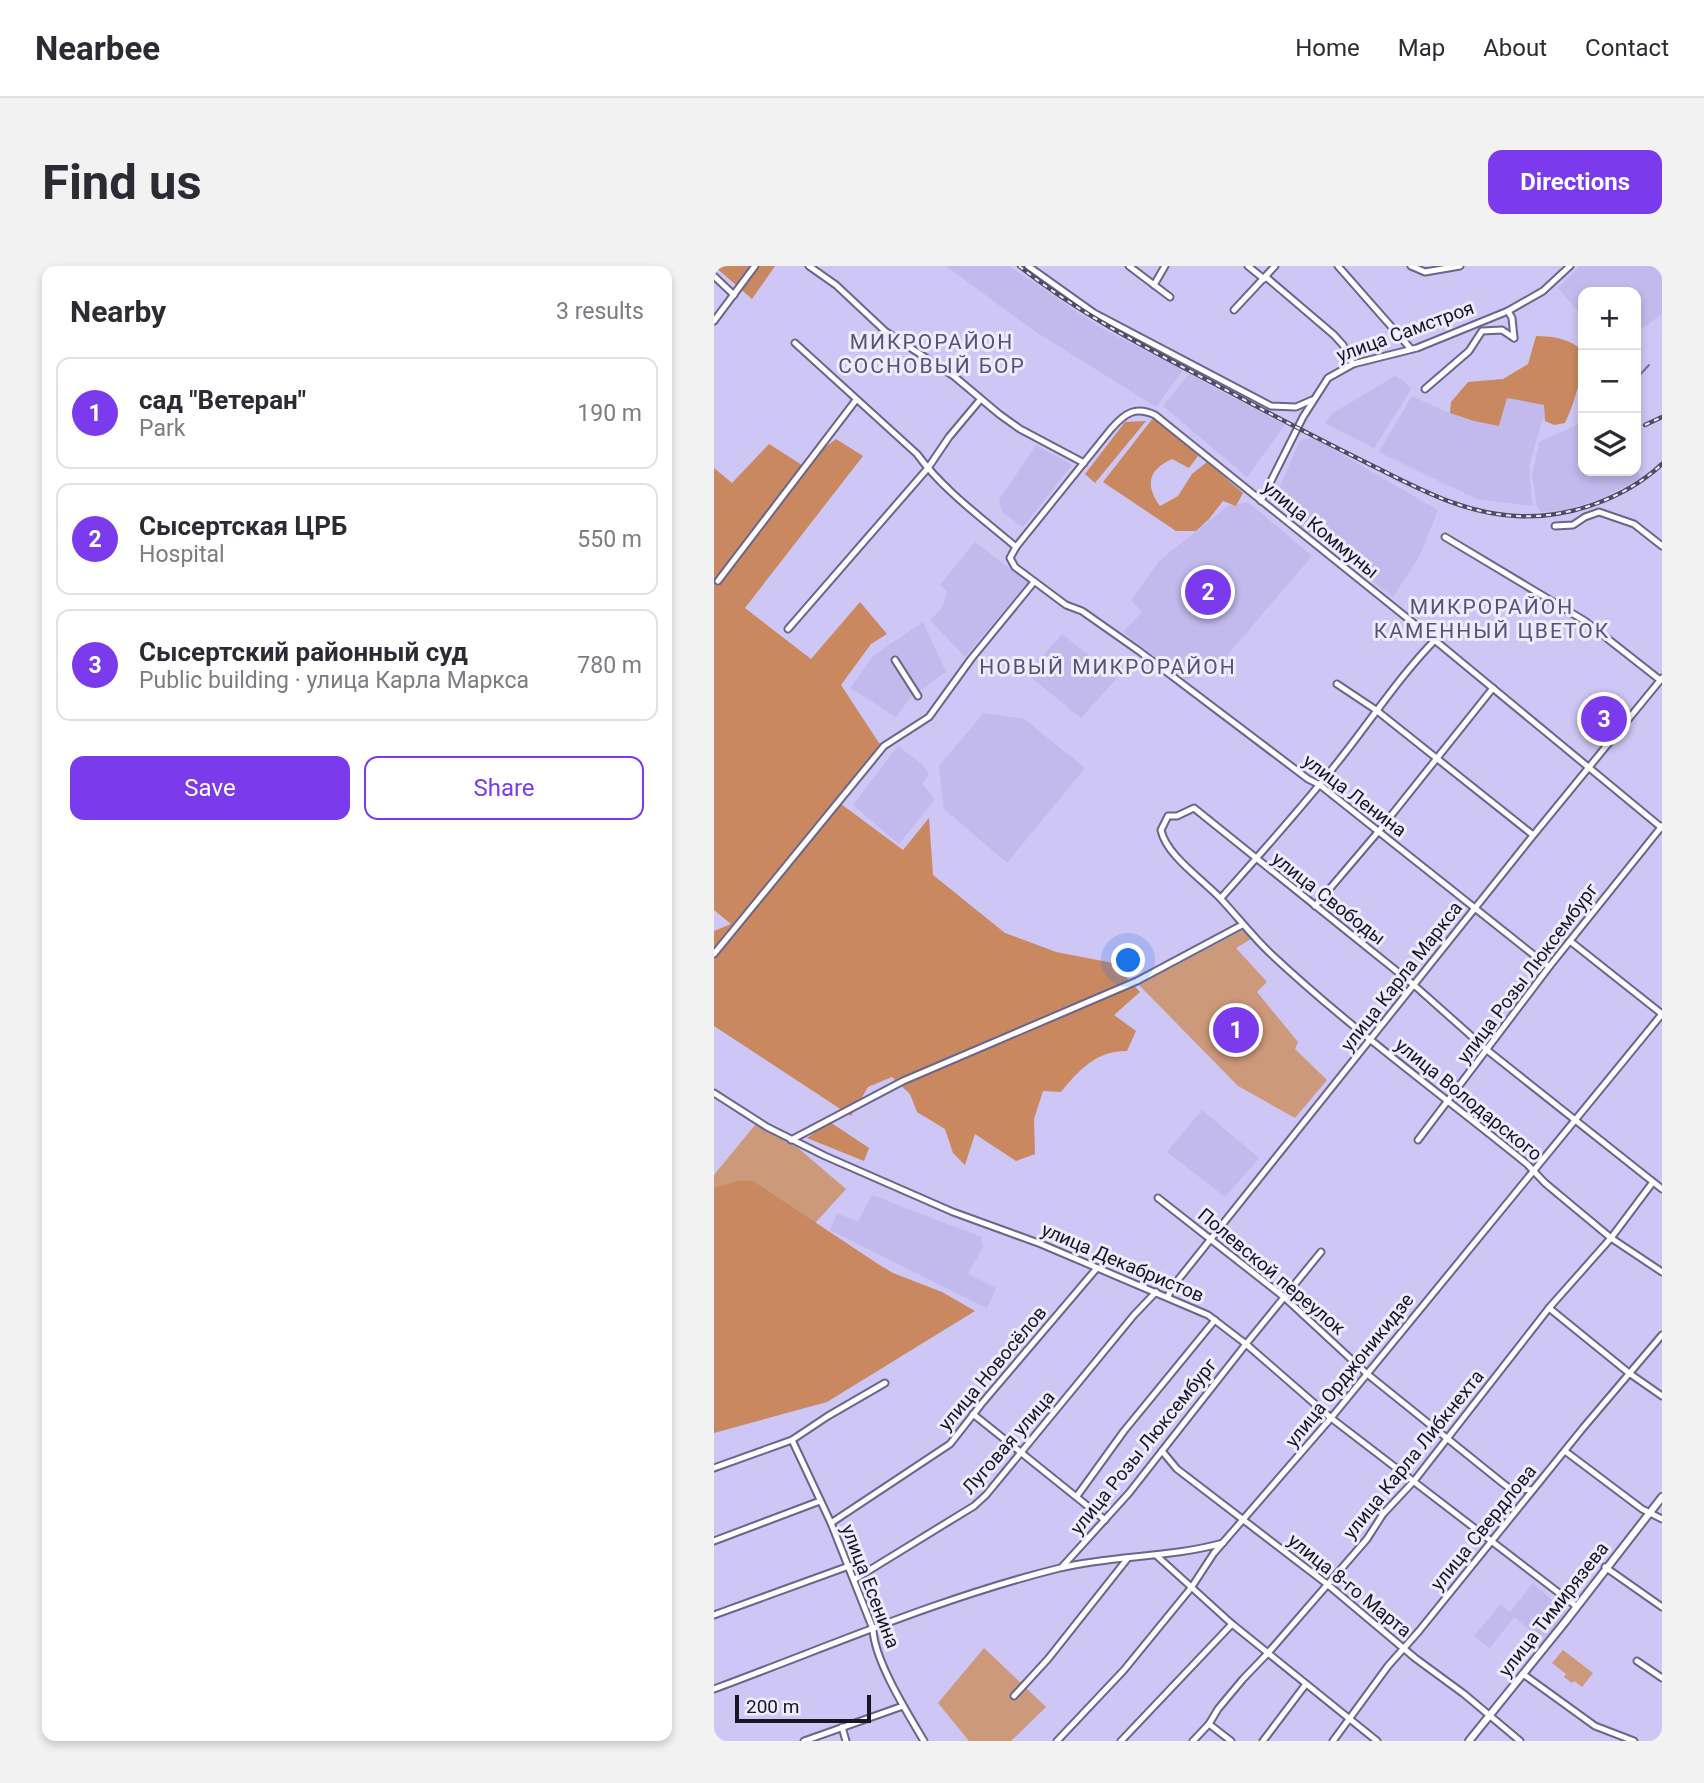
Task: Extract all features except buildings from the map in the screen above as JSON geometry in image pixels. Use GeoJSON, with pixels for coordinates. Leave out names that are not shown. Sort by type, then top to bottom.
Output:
{"type":"FeatureCollection","features":[{"type":"Feature","properties":{"kind":"main road","name":"улица Тимирязева"},"geometry":{"type":"LineString","coordinates":[[1469,1741],[1662,1497]]}},
{"type":"Feature","properties":{"kind":"street"},"geometry":{"type":"LineString","coordinates":[[714,321],[755,266]]}},
{"type":"Feature","properties":{"kind":"street"},"geometry":{"type":"LineString","coordinates":[[795,343],[918,454],[928,468],[967,506],[1016,547],[1084,463],[1020,429],[980,400],[955,377],[885,331],[836,285],[809,266]]}},
{"type":"Feature","properties":{"kind":"street"},"geometry":{"type":"LineString","coordinates":[[1028,266],[1094,313],[1272,406],[1296,407],[1312,400]]}},
{"type":"Feature","properties":{"kind":"street"},"geometry":{"type":"LineString","coordinates":[[1129,266],[1170,297]]}},
{"type":"Feature","properties":{"kind":"street"},"geometry":{"type":"LineString","coordinates":[[1154,285],[1165,266]]}},
{"type":"Feature","properties":{"kind":"street"},"geometry":{"type":"LineString","coordinates":[[1248,266],[1334,335],[1353,364]]}},
{"type":"Feature","properties":{"kind":"street"},"geometry":{"type":"LineString","coordinates":[[1234,310],[1275,266]]}},
{"type":"Feature","properties":{"kind":"street"},"geometry":{"type":"LineString","coordinates":[[1338,266],[1411,349]]}},
{"type":"Feature","properties":{"kind":"street"},"geometry":{"type":"LineString","coordinates":[[1411,266],[1425,272],[1460,266]]}},
{"type":"Feature","properties":{"kind":"street","name":"улица Самстроя"},"geometry":{"type":"LineString","coordinates":[[1261,501],[1301,420],[1328,378],[1353,364],[1411,349],[1508,311],[1543,291],[1570,266]]}},
{"type":"Feature","properties":{"kind":"street"},"geometry":{"type":"LineString","coordinates":[[714,276],[734,295]]}},
{"type":"Feature","properties":{"kind":"street"},"geometry":{"type":"LineString","coordinates":[[1424,389],[1469,351],[1482,331],[1502,330],[1514,338],[1512,318],[1508,311]]}},
{"type":"Feature","properties":{"kind":"street"},"geometry":{"type":"LineString","coordinates":[[718,581],[856,400]]}},
{"type":"Feature","properties":{"kind":"street"},"geometry":{"type":"LineString","coordinates":[[788,629],[928,468],[980,400]]}},
{"type":"Feature","properties":{"kind":"street","name":"улица Коммуны"},"geometry":{"type":"LineString","coordinates":[[1084,463],[1124,414],[1136,410],[1155,415],[1662,827]]}},
{"type":"Feature","properties":{"kind":"street"},"geometry":{"type":"LineString","coordinates":[[1555,526],[1573,526],[1590,514],[1599,512],[1634,524],[1662,545]]}},
{"type":"Feature","properties":{"kind":"street"},"geometry":{"type":"LineString","coordinates":[[1445,537],[1585,621],[1661,679]]}},
{"type":"Feature","properties":{"kind":"street","name":"улица Ленина"},"geometry":{"type":"LineString","coordinates":[[1016,547],[1010,558],[1034,582],[1066,605],[1082,611],[1139,651],[1308,779],[1320,785],[1549,967]]}},
{"type":"Feature","properties":{"kind":"street"},"geometry":{"type":"LineString","coordinates":[[714,954],[884,746],[929,717],[971,659],[1034,582]]}},
{"type":"Feature","properties":{"kind":"street"},"geometry":{"type":"LineString","coordinates":[[1221,898],[1320,785],[1420,654],[1435,640]]}},
{"type":"Feature","properties":{"kind":"street"},"geometry":{"type":"LineString","coordinates":[[895,660],[918,696]]}},
{"type":"Feature","properties":{"kind":"street","name":"улица Карла Маркса"},"geometry":{"type":"LineString","coordinates":[[1168,1296],[1174,1285],[1474,908],[1661,679]]}},
{"type":"Feature","properties":{"kind":"street"},"geometry":{"type":"LineString","coordinates":[[1338,684],[1376,710],[1533,835]]}},
{"type":"Feature","properties":{"kind":"street"},"geometry":{"type":"LineString","coordinates":[[1315,906],[1493,688]]}},
{"type":"Feature","properties":{"kind":"street","name":"улица Свободы"},"geometry":{"type":"LineString","coordinates":[[1168,816],[1177,816],[1194,808],[1414,985],[1487,1050],[1574,1121],[1662,1189]]}},
{"type":"Feature","properties":{"kind":"street","name":"улица Володарского"},"geometry":{"type":"LineString","coordinates":[[1168,816],[1161,830],[1168,846],[1221,898],[1242,925],[1270,953],[1370,1040],[1533,1169],[1545,1183],[1611,1238],[1662,1272]]}},
{"type":"Feature","properties":{"kind":"street","name":"улица Розы Люксембург"},"geometry":{"type":"LineString","coordinates":[[1418,1140],[1549,967],[1662,827]]}},
{"type":"Feature","properties":{"kind":"street"},"geometry":{"type":"LineString","coordinates":[[791,1140],[903,1082],[1138,981],[1242,925]]}},
{"type":"Feature","properties":{"kind":"street"},"geometry":{"type":"LineString","coordinates":[[1570,941],[1662,1014]]}},
{"type":"Feature","properties":{"kind":"street","name":"улица Орджоникидзе"},"geometry":{"type":"LineString","coordinates":[[1057,1741],[1124,1670],[1191,1588],[1224,1542],[1331,1418],[1662,1014]]}},
{"type":"Feature","properties":{"kind":"street","name":"улица Декабристов"},"geometry":{"type":"LineString","coordinates":[[714,1093],[791,1140],[953,1212],[1041,1244],[1199,1309],[1246,1344],[1331,1418],[1576,1606]]}},
{"type":"Feature","properties":{"kind":"street","name":"улица Карла Либкнехта"},"geometry":{"type":"LineString","coordinates":[[1193,1741],[1367,1539],[1383,1514],[1414,1481],[1549,1308],[1611,1238],[1653,1182]]}},
{"type":"Feature","properties":{"kind":"street","name":"Полевской переулок"},"geometry":{"type":"LineString","coordinates":[[1158,1198],[1284,1297],[1366,1373],[1509,1488],[1533,1490]]}},
{"type":"Feature","properties":{"kind":"street","name":"улица Розы Люксембург"},"geometry":{"type":"LineString","coordinates":[[1062,1567],[1162,1451],[1321,1252]]}},
{"type":"Feature","properties":{"kind":"street","name":"улица Новосёлов"},"geometry":{"type":"LineString","coordinates":[[831,1523],[950,1444],[1097,1269]]}},
{"type":"Feature","properties":{"kind":"street","name":"Луговая улица"},"geometry":{"type":"LineString","coordinates":[[855,1579],[974,1506],[1003,1476],[1134,1315],[1156,1292]]}},
{"type":"Feature","properties":{"kind":"street"},"geometry":{"type":"LineString","coordinates":[[1549,1308],[1629,1373],[1662,1396]]}},
{"type":"Feature","properties":{"kind":"street"},"geometry":{"type":"LineString","coordinates":[[1076,1496],[1215,1320]]}},
{"type":"Feature","properties":{"kind":"street","name":"улица Свердлова"},"geometry":{"type":"LineString","coordinates":[[1333,1741],[1388,1666],[1662,1335]]}},
{"type":"Feature","properties":{"kind":"street"},"geometry":{"type":"LineString","coordinates":[[714,1468],[792,1440],[885,1383]]}},
{"type":"Feature","properties":{"kind":"street"},"geometry":{"type":"LineString","coordinates":[[973,1414],[1105,1520]]}},
{"type":"Feature","properties":{"kind":"street","name":"улица Есенина"},"geometry":{"type":"LineString","coordinates":[[792,1440],[855,1579],[874,1639],[903,1706],[924,1741]]}},
{"type":"Feature","properties":{"kind":"street","name":"улица 8-го Марта"},"geometry":{"type":"LineString","coordinates":[[1162,1451],[1177,1469],[1327,1584],[1520,1741]]}},
{"type":"Feature","properties":{"kind":"street"},"geometry":{"type":"LineString","coordinates":[[1565,1451],[1649,1513],[1662,1519]]}},
{"type":"Feature","properties":{"kind":"street"},"geometry":{"type":"LineString","coordinates":[[714,1541],[820,1501]]}},
{"type":"Feature","properties":{"kind":"street"},"geometry":{"type":"LineString","coordinates":[[714,1689],[975,1592],[1062,1567],[1196,1551],[1224,1542]]}},
{"type":"Feature","properties":{"kind":"street"},"geometry":{"type":"LineString","coordinates":[[1157,1556],[1232,1624],[1377,1741]]}},
{"type":"Feature","properties":{"kind":"street"},"geometry":{"type":"LineString","coordinates":[[1014,1696],[1048,1659],[1128,1558]]}},
{"type":"Feature","properties":{"kind":"street"},"geometry":{"type":"LineString","coordinates":[[714,1615],[849,1566]]}},
{"type":"Feature","properties":{"kind":"street"},"geometry":{"type":"LineString","coordinates":[[1605,1567],[1662,1607]]}},
{"type":"Feature","properties":{"kind":"street"},"geometry":{"type":"LineString","coordinates":[[1121,1741],[1232,1624]]}},
{"type":"Feature","properties":{"kind":"street"},"geometry":{"type":"LineString","coordinates":[[1637,1661],[1662,1678]]}},
{"type":"Feature","properties":{"kind":"street"},"geometry":{"type":"LineString","coordinates":[[1523,1674],[1595,1726],[1634,1741]]}},
{"type":"Feature","properties":{"kind":"street"},"geometry":{"type":"LineString","coordinates":[[1263,1741],[1306,1684]]}},
{"type":"Feature","properties":{"kind":"street"},"geometry":{"type":"LineString","coordinates":[[804,1741],[903,1706]]}},
{"type":"Feature","properties":{"kind":"street"},"geometry":{"type":"LineString","coordinates":[[1209,1724],[1231,1741]]}},
{"type":"Feature","properties":{"kind":"street"},"geometry":{"type":"LineString","coordinates":[[842,1727],[846,1741]]}},
{"type":"Feature","properties":{"kind":"shaded area"},"geometry":{"type":"Polygon","coordinates":[[[714,266],[775,266],[752,299],[714,266]]]}},
{"type":"Feature","properties":{"kind":"shaded area"},"geometry":{"type":"Polygon","coordinates":[[[946,266],[1009,266],[1101,328],[1183,370],[1156,407],[1033,330],[946,266]]]}},
{"type":"Feature","properties":{"kind":"shaded area"},"geometry":{"type":"Polygon","coordinates":[[[1580,266],[1653,266],[1662,276],[1662,314],[1641,329],[1641,287],[1578,287],[1578,311],[1558,288],[1580,266]]]}},
{"type":"Feature","properties":{"kind":"shaded area"},"geometry":{"type":"Polygon","coordinates":[[[1536,336],[1561,339],[1578,348],[1578,388],[1565,423],[1554,425],[1545,421],[1544,405],[1507,398],[1499,426],[1450,413],[1451,402],[1468,382],[1503,379],[1528,364],[1536,336]]]}},
{"type":"Feature","properties":{"kind":"shaded area"},"geometry":{"type":"Polygon","coordinates":[[[1189,374],[1285,425],[1247,477],[1163,406],[1189,374]]]}},
{"type":"Feature","properties":{"kind":"shaded area"},"geometry":{"type":"Polygon","coordinates":[[[1395,376],[1411,389],[1374,448],[1325,423],[1333,413],[1395,376]]]}},
{"type":"Feature","properties":{"kind":"shaded area"},"geometry":{"type":"Polygon","coordinates":[[[1412,396],[1442,410],[1499,426],[1507,398],[1544,405],[1544,415],[1529,465],[1532,506],[1476,499],[1379,452],[1412,396]]]}},
{"type":"Feature","properties":{"kind":"shaded area"},"geometry":{"type":"Polygon","coordinates":[[[1153,418],[1176,433],[1198,456],[1189,468],[1172,459],[1154,473],[1151,479],[1152,491],[1160,506],[1178,496],[1192,474],[1207,462],[1243,493],[1236,506],[1223,501],[1196,531],[1176,531],[1103,482],[1153,418]]]}},
{"type":"Feature","properties":{"kind":"shaded area"},"geometry":{"type":"Polygon","coordinates":[[[1146,421],[1095,483],[1085,474],[1125,422],[1146,421]]]}},
{"type":"Feature","properties":{"kind":"shaded area"},"geometry":{"type":"Polygon","coordinates":[[[1578,424],[1578,476],[1640,476],[1641,479],[1597,500],[1567,510],[1541,512],[1537,506],[1532,476],[1539,442],[1578,424]]]}},
{"type":"Feature","properties":{"kind":"shaded area"},"geometry":{"type":"Polygon","coordinates":[[[1313,438],[1438,510],[1419,557],[1393,597],[1282,511],[1278,491],[1300,440],[1313,438]]]}},
{"type":"Feature","properties":{"kind":"shaded area"},"geometry":{"type":"Polygon","coordinates":[[[836,439],[863,456],[745,608],[811,659],[860,602],[887,634],[871,644],[841,685],[879,743],[884,745],[841,804],[903,850],[929,818],[933,875],[1005,933],[1056,952],[1113,963],[1140,992],[1114,1015],[1136,1031],[1127,1051],[1098,1058],[1082,1069],[1061,1092],[1043,1091],[1034,1119],[1035,1154],[1016,1161],[975,1134],[965,1165],[953,1153],[945,1129],[917,1112],[910,1094],[892,1077],[868,1087],[851,1116],[714,1026],[714,931],[731,924],[714,910],[714,468],[732,483],[769,444],[802,465],[836,439]]]}},
{"type":"Feature","properties":{"kind":"shaded area"},"geometry":{"type":"Polygon","coordinates":[[[1036,445],[1072,465],[1023,527],[1002,512],[999,500],[1036,445]]]}},
{"type":"Feature","properties":{"kind":"shaded area"},"geometry":{"type":"Polygon","coordinates":[[[1248,502],[1312,556],[1223,660],[1186,681],[1123,632],[1142,612],[1131,600],[1160,560],[1228,506],[1248,502]]]}},
{"type":"Feature","properties":{"kind":"shaded area"},"geometry":{"type":"Polygon","coordinates":[[[975,542],[1028,582],[965,657],[930,620],[943,607],[947,591],[940,585],[975,542]]]}},
{"type":"Feature","properties":{"kind":"shaded area"},"geometry":{"type":"Polygon","coordinates":[[[923,622],[946,672],[911,697],[896,717],[850,688],[873,656],[923,622]]]}},
{"type":"Feature","properties":{"kind":"shaded area"},"geometry":{"type":"Polygon","coordinates":[[[1062,634],[1117,678],[1081,718],[1027,674],[1062,634]]]}},
{"type":"Feature","properties":{"kind":"shaded area"},"geometry":{"type":"Polygon","coordinates":[[[984,713],[1024,719],[1085,768],[1007,863],[944,809],[939,766],[984,713]]]}},
{"type":"Feature","properties":{"kind":"shaded area"},"geometry":{"type":"Polygon","coordinates":[[[898,746],[923,765],[929,774],[922,784],[935,799],[899,844],[853,805],[898,746]]]}},
{"type":"Feature","properties":{"kind":"shaded area"},"geometry":{"type":"Polygon","coordinates":[[[1243,930],[1251,939],[1236,948],[1267,982],[1257,992],[1298,1042],[1295,1049],[1327,1080],[1295,1118],[1238,1086],[1139,985],[1243,930]]]}},
{"type":"Feature","properties":{"kind":"shaded area"},"geometry":{"type":"Polygon","coordinates":[[[1202,1110],[1259,1158],[1225,1197],[1167,1152],[1202,1110]]]}},
{"type":"Feature","properties":{"kind":"shaded area"},"geometry":{"type":"Polygon","coordinates":[[[830,1122],[869,1148],[864,1161],[807,1138],[830,1122]]]}},
{"type":"Feature","properties":{"kind":"shaded area"},"geometry":{"type":"Polygon","coordinates":[[[755,1125],[798,1148],[846,1189],[808,1231],[714,1287],[714,1175],[755,1125]]]}},
{"type":"Feature","properties":{"kind":"shaded area"},"geometry":{"type":"Polygon","coordinates":[[[738,1181],[753,1181],[893,1273],[942,1292],[975,1311],[827,1402],[714,1433],[714,1188],[738,1181]]]}},
{"type":"Feature","properties":{"kind":"shaded area"},"geometry":{"type":"Polygon","coordinates":[[[872,1195],[981,1237],[983,1247],[968,1274],[996,1288],[987,1308],[830,1230],[837,1213],[858,1222],[872,1195]]]}},
{"type":"Feature","properties":{"kind":"shaded area"},"geometry":{"type":"Polygon","coordinates":[[[1533,1583],[1566,1612],[1543,1641],[1514,1617],[1490,1648],[1474,1636],[1501,1604],[1510,1612],[1533,1583]]]}},
{"type":"Feature","properties":{"kind":"shaded area"},"geometry":{"type":"Polygon","coordinates":[[[984,1648],[1046,1707],[1011,1741],[969,1741],[938,1703],[984,1648]]]}},
{"type":"Feature","properties":{"kind":"shaded area"},"geometry":{"type":"Polygon","coordinates":[[[1563,1650],[1593,1673],[1582,1687],[1564,1677],[1566,1674],[1552,1663],[1563,1650]]]}},
{"type":"Feature","properties":{"kind":"waterway"},"geometry":{"type":"LineString","coordinates":[[1641,374],[1649,365]]}},
{"type":"Feature","properties":{"kind":"railway"},"geometry":{"type":"LineString","coordinates":[[1019,266],[1072,304],[1155,352],[1356,458],[1459,505],[1516,516],[1575,510],[1613,497],[1662,464]]}},
{"type":"Feature","properties":{"kind":"railway"},"geometry":{"type":"LineString","coordinates":[[1645,425],[1662,417]]}},
{"type":"Feature","properties":{"kind":"place","name":"Сысертская ЦРБ"},"geometry":{"type":"Point","coordinates":[1208,592]}},
{"type":"Feature","properties":{"kind":"place","name":"Сысертский районный суд"},"geometry":{"type":"Point","coordinates":[1604,719]}},
{"type":"Feature","properties":{"kind":"place","name":"сад \"Ветеран\""},"geometry":{"type":"Point","coordinates":[1236,1030]}},
{"type":"Feature","properties":{"kind":"district","name":"МИКРОРАЙОН СОСНОВЫЙ БОР"},"geometry":{"type":"Point","coordinates":[932,354]}},
{"type":"Feature","properties":{"kind":"district","name":"МИКРОРАЙОН КАМЕННЫЙ ЦВЕТОК"},"geometry":{"type":"Point","coordinates":[1492,619]}},
{"type":"Feature","properties":{"kind":"district","name":"НОВЫЙ МИКРОРАЙОН"},"geometry":{"type":"Point","coordinates":[1108,667]}}]}
